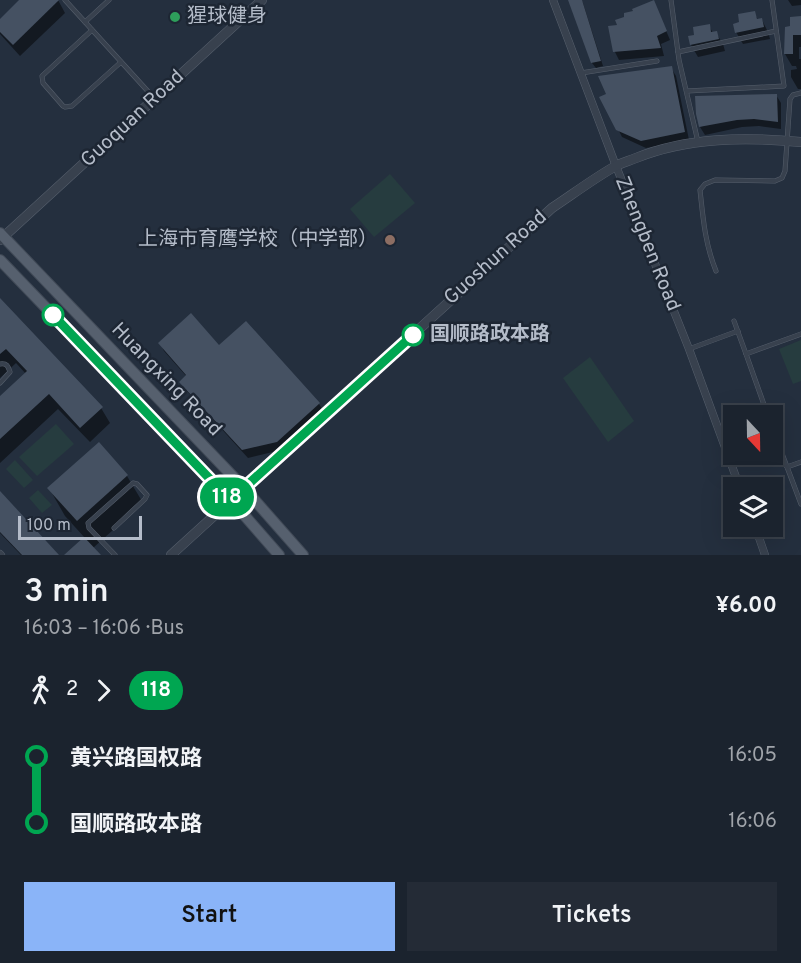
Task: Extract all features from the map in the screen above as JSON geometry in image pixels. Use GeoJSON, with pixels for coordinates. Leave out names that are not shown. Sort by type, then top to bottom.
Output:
{"type":"FeatureCollection","features":[{"type":"Feature","properties":{"kind":"main road","name":"Huangxing Road"},"geometry":{"type":"LineString","coordinates":[[1,236],[244,488],[303,555]]}},
{"type":"Feature","properties":{"kind":"main road","name":"Huangxing Road"},"geometry":{"type":"LineString","coordinates":[[0,260],[231,501],[279,555]]}},
{"type":"Feature","properties":{"kind":"street","name":"Guoquan Road"},"geometry":{"type":"LineString","coordinates":[[1,236],[262,0]]}},
{"type":"Feature","properties":{"kind":"street","name":"Zhengben Road"},"geometry":{"type":"LineString","coordinates":[[552,0],[689,350],[736,477]]}},
{"type":"Feature","properties":{"kind":"street","name":"Guoshun Road"},"geometry":{"type":"LineString","coordinates":[[171,555],[552,208],[616,166],[646,154],[698,142],[747,139],[801,141]]}},
{"type":"Feature","properties":{"kind":"street"},"geometry":{"type":"LineString","coordinates":[[759,537],[765,555]]}},
{"type":"Feature","properties":{"kind":"lane"},"geometry":{"type":"LineString","coordinates":[[65,0],[155,99]]}},
{"type":"Feature","properties":{"kind":"lane"},"geometry":{"type":"LineString","coordinates":[[85,22],[109,0]]}},
{"type":"Feature","properties":{"kind":"lane"},"geometry":{"type":"LineString","coordinates":[[672,0],[678,52],[698,142]]}},
{"type":"Feature","properties":{"kind":"lane"},"geometry":{"type":"LineString","coordinates":[[687,91],[784,86],[772,0]]}},
{"type":"Feature","properties":{"kind":"lane"},"geometry":{"type":"LineString","coordinates":[[92,30],[42,76],[43,83],[63,106],[72,106],[121,62]]}},
{"type":"Feature","properties":{"kind":"lane"},"geometry":{"type":"LineString","coordinates":[[678,52],[776,31]]}},
{"type":"Feature","properties":{"kind":"lane"},"geometry":{"type":"LineString","coordinates":[[580,73],[657,61]]}},
{"type":"Feature","properties":{"kind":"lane"},"geometry":{"type":"LineString","coordinates":[[716,271],[705,239],[700,190],[705,184],[715,180],[781,180],[785,171],[790,99],[793,95],[801,93]]}},
{"type":"Feature","properties":{"kind":"lane"},"geometry":{"type":"LineString","coordinates":[[734,321],[764,405]]}},
{"type":"Feature","properties":{"kind":"lane"},"geometry":{"type":"LineString","coordinates":[[689,350],[738,331]]}},
{"type":"Feature","properties":{"kind":"lane"},"geometry":{"type":"LineString","coordinates":[[746,354],[801,334]]}},
{"type":"Feature","properties":{"kind":"lane"},"geometry":{"type":"LineString","coordinates":[[0,364],[4,363],[8,366],[10,372],[0,383]]}},
{"type":"Feature","properties":{"kind":"lane"},"geometry":{"type":"LineString","coordinates":[[783,457],[801,504]]}},
{"type":"Feature","properties":{"kind":"lane"},"geometry":{"type":"LineString","coordinates":[[787,467],[801,462]]}},
{"type":"Feature","properties":{"kind":"lane"},"geometry":{"type":"LineString","coordinates":[[114,528],[146,499],[147,495],[137,484],[133,483],[88,523],[89,528],[115,555]]}},
{"type":"Feature","properties":{"kind":"green space"},"geometry":{"type":"Polygon","coordinates":[[[390,174],[415,203],[374,237],[350,209],[390,174]]]}},
{"type":"Feature","properties":{"kind":"green space"},"geometry":{"type":"Polygon","coordinates":[[[801,340],[801,381],[793,384],[779,349],[801,340]]]}},
{"type":"Feature","properties":{"kind":"green space"},"geometry":{"type":"Polygon","coordinates":[[[590,357],[634,421],[608,442],[563,378],[590,357]]]}},
{"type":"Feature","properties":{"kind":"green space"},"geometry":{"type":"Polygon","coordinates":[[[56,424],[74,444],[37,476],[19,457],[56,424]]]}},
{"type":"Feature","properties":{"kind":"green space"},"geometry":{"type":"Polygon","coordinates":[[[15,460],[33,480],[24,488],[6,469],[15,460]]]}},
{"type":"Feature","properties":{"kind":"green space"},"geometry":{"type":"Polygon","coordinates":[[[38,490],[52,505],[42,513],[29,498],[38,490]]]}},
{"type":"Feature","properties":{"kind":"building"},"geometry":{"type":"Polygon","coordinates":[[[19,0],[59,0],[13,45],[0,32],[0,19],[19,0]]]}},
{"type":"Feature","properties":{"kind":"building"},"geometry":{"type":"Polygon","coordinates":[[[568,0],[582,0],[601,61],[591,63],[568,0]]]}},
{"type":"Feature","properties":{"kind":"building"},"geometry":{"type":"Polygon","coordinates":[[[654,0],[667,31],[657,36],[661,48],[613,52],[608,26],[617,25],[615,20],[624,17],[624,13],[654,0]]]}},
{"type":"Feature","properties":{"kind":"building"},"geometry":{"type":"Polygon","coordinates":[[[755,11],[757,19],[762,18],[764,27],[735,33],[733,24],[739,22],[738,14],[755,11]]]}},
{"type":"Feature","properties":{"kind":"building"},"geometry":{"type":"Polygon","coordinates":[[[801,16],[801,35],[793,35],[793,54],[784,54],[785,27],[790,26],[790,17],[801,16]]]}},
{"type":"Feature","properties":{"kind":"building"},"geometry":{"type":"Polygon","coordinates":[[[710,24],[711,32],[717,31],[719,39],[690,45],[688,36],[694,35],[693,27],[710,24]]]}},
{"type":"Feature","properties":{"kind":"building"},"geometry":{"type":"Polygon","coordinates":[[[672,66],[685,132],[641,141],[616,130],[599,97],[606,94],[598,76],[672,66]]]}},
{"type":"Feature","properties":{"kind":"building"},"geometry":{"type":"Polygon","coordinates":[[[777,94],[778,122],[754,119],[737,120],[699,127],[695,96],[777,94]]]}},
{"type":"Feature","properties":{"kind":"building"},"geometry":{"type":"Polygon","coordinates":[[[0,298],[103,407],[80,428],[49,394],[0,439],[0,396],[27,371],[6,349],[0,354],[0,298]]]}},
{"type":"Feature","properties":{"kind":"building"},"geometry":{"type":"Polygon","coordinates":[[[191,313],[219,345],[246,321],[320,403],[277,442],[242,450],[179,382],[186,375],[158,343],[191,313]]]}},
{"type":"Feature","properties":{"kind":"building"},"geometry":{"type":"Polygon","coordinates":[[[99,442],[128,475],[77,521],[47,488],[99,442]]]}},
{"type":"Feature","properties":{"kind":"building"},"geometry":{"type":"Polygon","coordinates":[[[0,491],[59,555],[22,555],[0,532],[0,491]]]}},
{"type":"Feature","properties":{"kind":"building"},"geometry":{"type":"Polygon","coordinates":[[[84,537],[101,555],[64,555],[84,537]]]}},
{"type":"Feature","properties":{"kind":"bus line","name":"118"},"geometry":{"type":"LineString","coordinates":[[53,315],[231,501],[413,335]]}},
{"type":"Feature","properties":{"kind":"place","name":"猩球健身"},"geometry":{"type":"Point","coordinates":[175,17]}},
{"type":"Feature","properties":{"kind":"place","name":"上海市育鹰学校（中学部）"},"geometry":{"type":"Point","coordinates":[390,240]}},
{"type":"Feature","properties":{"kind":"place","name":"国顺路政本路"},"geometry":{"type":"Point","coordinates":[413,335]}}]}
